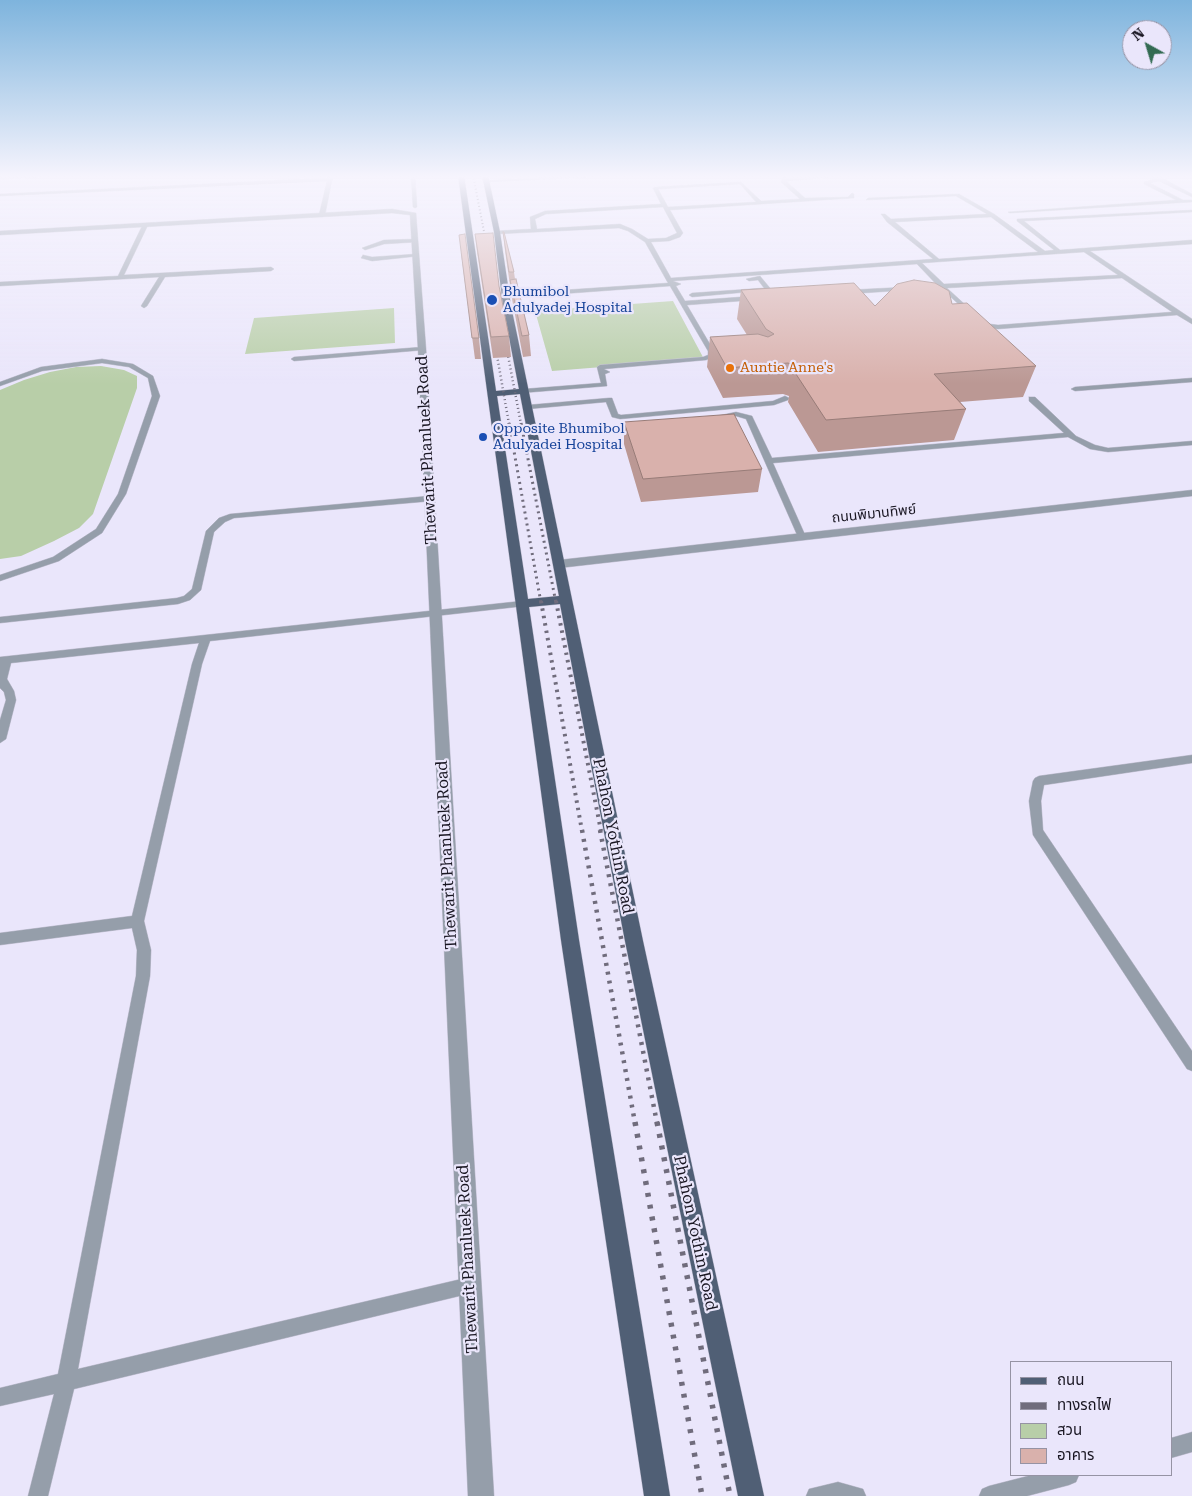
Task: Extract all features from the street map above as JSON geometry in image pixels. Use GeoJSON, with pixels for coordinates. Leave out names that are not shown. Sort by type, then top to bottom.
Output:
{"type":"FeatureCollection","features":[{"type":"Feature","properties":{"kind":"main road"},"geometry":{"type":"LineString","coordinates":[[471,245],[570,940],[657,1496]]}},
{"type":"Feature","properties":{"kind":"main road","name":"Phahon Yothin Road"},"geometry":{"type":"LineString","coordinates":[[499,245],[505,296],[634,942],[751,1496]]}},
{"type":"Feature","properties":{"kind":"main road"},"geometry":{"type":"LineString","coordinates":[[491,394],[524,391]]}},
{"type":"Feature","properties":{"kind":"main road"},"geometry":{"type":"LineString","coordinates":[[522,604],[566,599]]}},
{"type":"Feature","properties":{"kind":"street","name":"Thewarit Phanluek Road"},"geometry":{"type":"LineString","coordinates":[[416,245],[481,1496]]}},
{"type":"Feature","properties":{"kind":"street","name":"ถนนพิมานทิพย์"},"geometry":{"type":"LineString","coordinates":[[559,564],[1192,493]]}},
{"type":"Feature","properties":{"kind":"lane"},"geometry":{"type":"LineString","coordinates":[[120,277],[136,245]]}},
{"type":"Feature","properties":{"kind":"lane"},"geometry":{"type":"LineString","coordinates":[[365,248],[375,245]]}},
{"type":"Feature","properties":{"kind":"lane"},"geometry":{"type":"LineString","coordinates":[[397,245],[416,249]]}},
{"type":"Feature","properties":{"kind":"lane"},"geometry":{"type":"LineString","coordinates":[[649,245],[712,351],[711,356],[704,359],[600,367],[609,400],[619,426],[736,414],[749,418],[802,537]]}},
{"type":"Feature","properties":{"kind":"lane"},"geometry":{"type":"LineString","coordinates":[[918,245],[938,261]]}},
{"type":"Feature","properties":{"kind":"lane"},"geometry":{"type":"LineString","coordinates":[[1032,245],[1044,253]]}},
{"type":"Feature","properties":{"kind":"lane"},"geometry":{"type":"LineString","coordinates":[[1050,245],[1059,252]]}},
{"type":"Feature","properties":{"kind":"lane"},"geometry":{"type":"LineString","coordinates":[[505,296],[777,273],[1154,245]]}},
{"type":"Feature","properties":{"kind":"lane"},"geometry":{"type":"LineString","coordinates":[[363,257],[372,259],[416,249]]}},
{"type":"Feature","properties":{"kind":"lane"},"geometry":{"type":"LineString","coordinates":[[1085,250],[1192,322]]}},
{"type":"Feature","properties":{"kind":"lane"},"geometry":{"type":"LineString","coordinates":[[918,262],[981,322],[988,326],[998,327],[1178,313]]}},
{"type":"Feature","properties":{"kind":"lane"},"geometry":{"type":"LineString","coordinates":[[0,284],[271,268]]}},
{"type":"Feature","properties":{"kind":"lane"},"geometry":{"type":"LineString","coordinates":[[144,306],[164,274]]}},
{"type":"Feature","properties":{"kind":"lane"},"geometry":{"type":"LineString","coordinates":[[922,288],[1123,276]]}},
{"type":"Feature","properties":{"kind":"lane"},"geometry":{"type":"LineString","coordinates":[[671,282],[760,278],[768,289],[679,295]]}},
{"type":"Feature","properties":{"kind":"lane"},"geometry":{"type":"LineString","coordinates":[[842,293],[912,288]]}},
{"type":"Feature","properties":{"kind":"lane"},"geometry":{"type":"LineString","coordinates":[[684,303],[763,298]]}},
{"type":"Feature","properties":{"kind":"lane"},"geometry":{"type":"LineString","coordinates":[[294,359],[422,349]]}},
{"type":"Feature","properties":{"kind":"lane"},"geometry":{"type":"LineString","coordinates":[[0,384],[40,369],[102,361],[130,365],[151,377],[156,396],[122,494],[99,531],[56,559],[0,578]]}},
{"type":"Feature","properties":{"kind":"lane"},"geometry":{"type":"LineString","coordinates":[[601,372],[715,363]]}},
{"type":"Feature","properties":{"kind":"lane"},"geometry":{"type":"LineString","coordinates":[[1076,390],[1192,380]]}},
{"type":"Feature","properties":{"kind":"lane"},"geometry":{"type":"LineString","coordinates":[[524,391],[605,386]]}},
{"type":"Feature","properties":{"kind":"lane"},"geometry":{"type":"LineString","coordinates":[[615,415],[620,417],[774,403],[785,398]]}},
{"type":"Feature","properties":{"kind":"lane"},"geometry":{"type":"LineString","coordinates":[[1032,399],[1070,435],[1093,446],[1108,450],[1192,442]]}},
{"type":"Feature","properties":{"kind":"lane"},"geometry":{"type":"LineString","coordinates":[[528,407],[609,400]]}},
{"type":"Feature","properties":{"kind":"lane"},"geometry":{"type":"LineString","coordinates":[[769,461],[1070,435]]}},
{"type":"Feature","properties":{"kind":"lane"},"geometry":{"type":"LineString","coordinates":[[0,620],[178,601],[187,598],[196,590],[210,532],[222,520],[233,516],[428,499]]}},
{"type":"Feature","properties":{"kind":"lane"},"geometry":{"type":"LineString","coordinates":[[0,739],[11,700],[2,679],[4,660],[522,604]]}},
{"type":"Feature","properties":{"kind":"lane"},"geometry":{"type":"LineString","coordinates":[[38,1496],[66,1382],[143,976],[144,950],[137,921],[197,664],[206,638]]}},
{"type":"Feature","properties":{"kind":"lane"},"geometry":{"type":"LineString","coordinates":[[1192,759],[1039,781],[1034,801],[1038,831],[1192,1064]]}},
{"type":"Feature","properties":{"kind":"lane"},"geometry":{"type":"LineString","coordinates":[[0,939],[137,921]]}},
{"type":"Feature","properties":{"kind":"lane"},"geometry":{"type":"LineString","coordinates":[[0,1397],[470,1286]]}},
{"type":"Feature","properties":{"kind":"lane"},"geometry":{"type":"LineString","coordinates":[[1172,1448],[1192,1442]]}},
{"type":"Feature","properties":{"kind":"lane"},"geometry":{"type":"LineString","coordinates":[[989,1496],[1065,1476]]}},
{"type":"Feature","properties":{"kind":"lane"},"geometry":{"type":"LineString","coordinates":[[816,1496],[838,1492],[856,1496]]}},
{"type":"Feature","properties":{"kind":"green space"},"geometry":{"type":"Polygon","coordinates":[[[673,301],[704,359],[552,371],[535,311],[673,301]]]}},
{"type":"Feature","properties":{"kind":"green space"},"geometry":{"type":"Polygon","coordinates":[[[394,308],[395,343],[245,354],[254,318],[394,308]]]}},
{"type":"Feature","properties":{"kind":"green space"},"geometry":{"type":"Polygon","coordinates":[[[101,366],[124,370],[137,376],[137,388],[93,514],[79,528],[54,541],[21,556],[0,559],[0,390],[50,372],[76,367],[101,366]]]}},
{"type":"Feature","properties":{"kind":"building"},"geometry":{"type":"Polygon","coordinates":[[[460,245],[466,245],[479,338],[472,338],[460,245]]]}},
{"type":"Feature","properties":{"kind":"building"},"geometry":{"type":"Polygon","coordinates":[[[477,245],[494,245],[499,286],[509,336],[491,337],[477,245]]]}},
{"type":"Feature","properties":{"kind":"building"},"geometry":{"type":"Polygon","coordinates":[[[505,245],[507,245],[514,272],[509,272],[505,245]]]}},
{"type":"Feature","properties":{"kind":"building"},"geometry":{"type":"Polygon","coordinates":[[[516,279],[529,335],[522,336],[510,280],[516,279]]]}},
{"type":"Feature","properties":{"kind":"building"},"geometry":{"type":"Polygon","coordinates":[[[914,280],[935,283],[949,291],[952,304],[967,303],[1036,366],[934,374],[966,409],[826,420],[794,371],[796,366],[788,363],[727,368],[710,337],[758,334],[768,337],[774,334],[766,329],[741,290],[854,283],[875,306],[897,284],[914,280]]]}},
{"type":"Feature","properties":{"kind":"building"},"geometry":{"type":"Polygon","coordinates":[[[734,414],[762,469],[643,479],[624,422],[734,414]]]}},
{"type":"Feature","properties":{"kind":"railway"},"geometry":{"type":"LineString","coordinates":[[495,344],[509,424]]}},
{"type":"Feature","properties":{"kind":"railway"},"geometry":{"type":"LineString","coordinates":[[506,345],[521,424]]}},
{"type":"Feature","properties":{"kind":"railway"},"geometry":{"type":"LineString","coordinates":[[509,423],[541,603]]}},
{"type":"Feature","properties":{"kind":"railway"},"geometry":{"type":"LineString","coordinates":[[521,423],[556,603]]}},
{"type":"Feature","properties":{"kind":"railway"},"geometry":{"type":"LineString","coordinates":[[541,601],[582,831]]}},
{"type":"Feature","properties":{"kind":"railway"},"geometry":{"type":"LineString","coordinates":[[556,601],[601,831]]}},
{"type":"Feature","properties":{"kind":"railway"},"geometry":{"type":"LineString","coordinates":[[582,830],[635,1123]]}},
{"type":"Feature","properties":{"kind":"railway"},"geometry":{"type":"LineString","coordinates":[[600,830],[657,1123]]}},
{"type":"Feature","properties":{"kind":"railway"},"geometry":{"type":"LineString","coordinates":[[635,1122],[702,1496]]}},
{"type":"Feature","properties":{"kind":"railway"},"geometry":{"type":"LineString","coordinates":[[657,1122],[730,1496]]}},
{"type":"Feature","properties":{"kind":"place","name":"Bhumibol Adulyadej Hospital"},"geometry":{"type":"Point","coordinates":[492,300]}},
{"type":"Feature","properties":{"kind":"place","name":"Auntie Anne's"},"geometry":{"type":"Point","coordinates":[730,368]}},
{"type":"Feature","properties":{"kind":"place","name":"Opposite Bhumibol Adulyadei Hospital"},"geometry":{"type":"Point","coordinates":[483,437]}}]}
